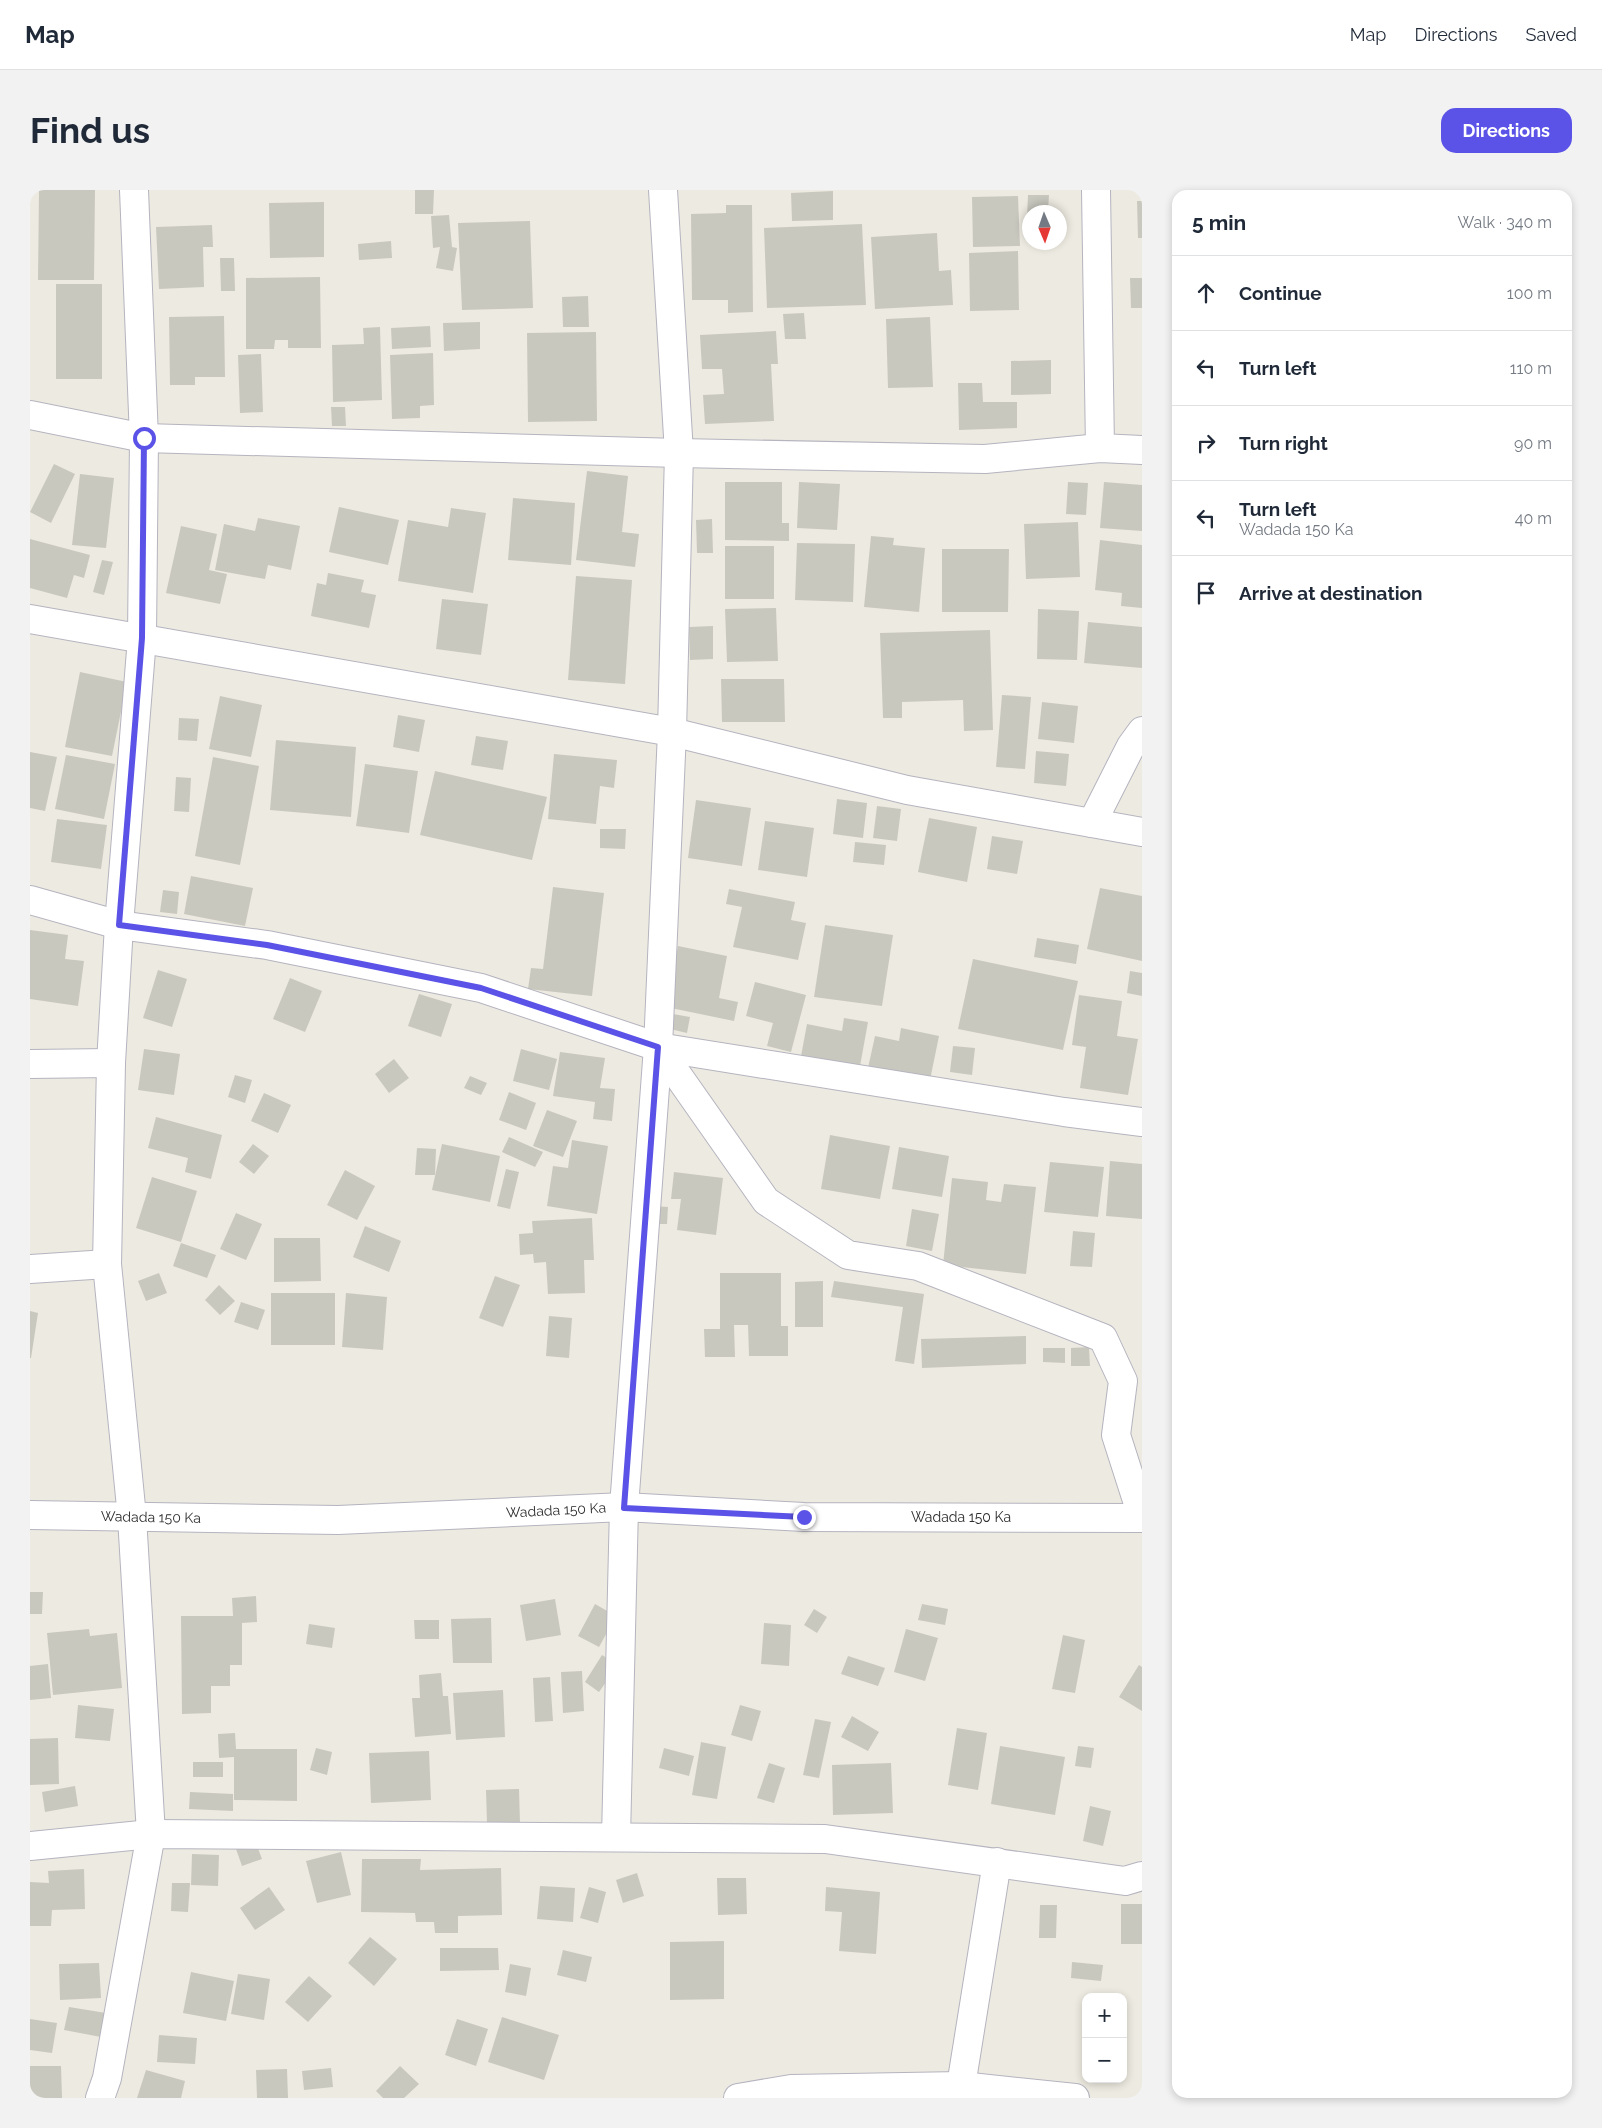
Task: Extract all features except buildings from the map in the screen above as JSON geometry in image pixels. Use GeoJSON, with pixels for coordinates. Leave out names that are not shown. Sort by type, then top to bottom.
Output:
{"type":"FeatureCollection","features":[{"type":"Feature","properties":{"kind":"street"},"geometry":{"type":"LineString","coordinates":[[100,2098],[107,2078],[151,1834],[132,1517],[107,1264],[111,1062],[119,925],[142,638],[144,438],[134,190]]}},
{"type":"Feature","properties":{"kind":"street"},"geometry":{"type":"LineString","coordinates":[[616,1837],[624,1508],[658,1047],[672,732],[679,453],[663,190]]}},
{"type":"Feature","properties":{"kind":"street"},"geometry":{"type":"LineString","coordinates":[[1096,190],[1100,448]]}},
{"type":"Feature","properties":{"kind":"street"},"geometry":{"type":"LineString","coordinates":[[30,415],[144,438],[679,453],[985,458],[1100,448],[1142,450]]}},
{"type":"Feature","properties":{"kind":"street"},"geometry":{"type":"LineString","coordinates":[[30,619],[672,732],[907,790],[1142,832]]}},
{"type":"Feature","properties":{"kind":"street"},"geometry":{"type":"LineString","coordinates":[[1092,823],[1131,746],[1142,731]]}},
{"type":"Feature","properties":{"kind":"street"},"geometry":{"type":"LineString","coordinates":[[30,900],[119,925],[267,945],[481,988],[658,1047],[1064,1112],[1142,1122]]}},
{"type":"Feature","properties":{"kind":"street"},"geometry":{"type":"LineString","coordinates":[[658,1047],[766,1201],[848,1255],[918,1266],[1104,1338],[1122,1381],[1116,1435],[1142,1517]]}},
{"type":"Feature","properties":{"kind":"street"},"geometry":{"type":"LineString","coordinates":[[30,1064],[111,1062]]}},
{"type":"Feature","properties":{"kind":"street"},"geometry":{"type":"LineString","coordinates":[[30,1269],[107,1264]]}},
{"type":"Feature","properties":{"kind":"street","name":"Wadada 150 Ka"},"geometry":{"type":"LineString","coordinates":[[30,1515],[338,1520],[624,1508],[804,1517],[1142,1517]]}},
{"type":"Feature","properties":{"kind":"street"},"geometry":{"type":"LineString","coordinates":[[30,1846],[151,1834],[825,1839],[1125,1881],[1142,1876]]}},
{"type":"Feature","properties":{"kind":"street"},"geometry":{"type":"LineString","coordinates":[[961,2086],[997,1862]]}},
{"type":"Feature","properties":{"kind":"street"},"geometry":{"type":"LineString","coordinates":[[738,2098],[791,2089],[961,2086],[1075,2098]]}},
{"type":"Feature","properties":{"kind":"route"},"geometry":{"type":"LineString","coordinates":[[144,438],[142,638],[119,925],[267,945],[481,988],[658,1047],[624,1508],[804,1517]]}}]}
